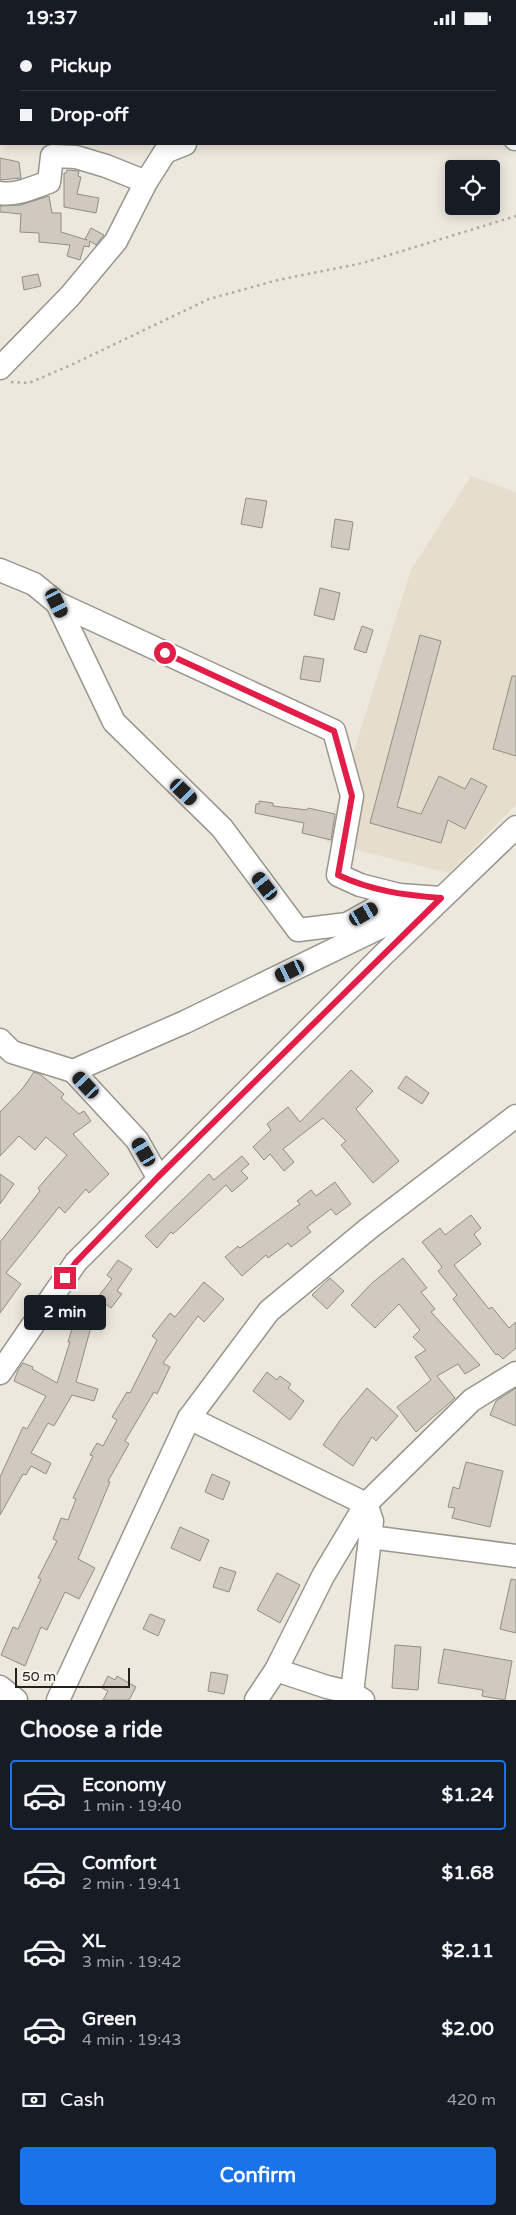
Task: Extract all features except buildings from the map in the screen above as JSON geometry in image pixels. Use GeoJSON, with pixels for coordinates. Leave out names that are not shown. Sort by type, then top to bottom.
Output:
{"type":"FeatureCollection","features":[{"type":"Feature","properties":{"kind":"street"},"geometry":{"type":"LineString","coordinates":[[5,375],[116,241],[146,182],[173,147]]}},
{"type":"Feature","properties":{"kind":"street"},"geometry":{"type":"LineString","coordinates":[[0,193],[7,194],[23,191],[49,182],[52,156],[76,157],[106,166],[146,182]]}},
{"type":"Feature","properties":{"kind":"street"},"geometry":{"type":"LineString","coordinates":[[0,570],[34,584],[57,603],[334,731],[352,796],[338,875],[360,885],[399,895],[441,898]]}},
{"type":"Feature","properties":{"kind":"street"},"geometry":{"type":"LineString","coordinates":[[57,603],[114,722],[222,828],[298,930],[347,924],[399,895]]}},
{"type":"Feature","properties":{"kind":"street"},"geometry":{"type":"LineString","coordinates":[[0,1373],[76,1262],[158,1177],[441,898],[515,830]]}},
{"type":"Feature","properties":{"kind":"street"},"geometry":{"type":"LineString","coordinates":[[73,1071],[185,1022],[441,898]]}},
{"type":"Feature","properties":{"kind":"street"},"geometry":{"type":"LineString","coordinates":[[4,1052],[73,1071],[137,1140],[158,1177]]}},
{"type":"Feature","properties":{"kind":"street"},"geometry":{"type":"LineString","coordinates":[[58,1700],[189,1418],[270,1311],[368,1229],[516,1116]]}},
{"type":"Feature","properties":{"kind":"street"},"geometry":{"type":"LineString","coordinates":[[256,1700],[276,1670],[323,1576],[366,1504],[472,1400],[516,1373]]}},
{"type":"Feature","properties":{"kind":"street"},"geometry":{"type":"LineString","coordinates":[[189,1418],[366,1504],[372,1521],[357,1696],[276,1670]]}},
{"type":"Feature","properties":{"kind":"street"},"geometry":{"type":"LineString","coordinates":[[370,1537],[516,1556]]}},
{"type":"Feature","properties":{"kind":"street"},"geometry":{"type":"LineString","coordinates":[[0,1687],[16,1700]]}},
{"type":"Feature","properties":{"kind":"path"},"geometry":{"type":"LineString","coordinates":[[5,375],[29,383],[209,299],[278,280],[363,263],[516,216]]}},
{"type":"Feature","properties":{"kind":"shaded area"},"geometry":{"type":"Polygon","coordinates":[[[471,476],[516,492],[516,805],[449,873],[325,842],[411,570],[471,476]]]}},
{"type":"Feature","properties":{"kind":"route"},"geometry":{"type":"LineString","coordinates":[[65,1278],[76,1262],[158,1177],[441,898],[399,895],[360,885],[338,875],[352,796],[334,731],[165,653]]}}]}
